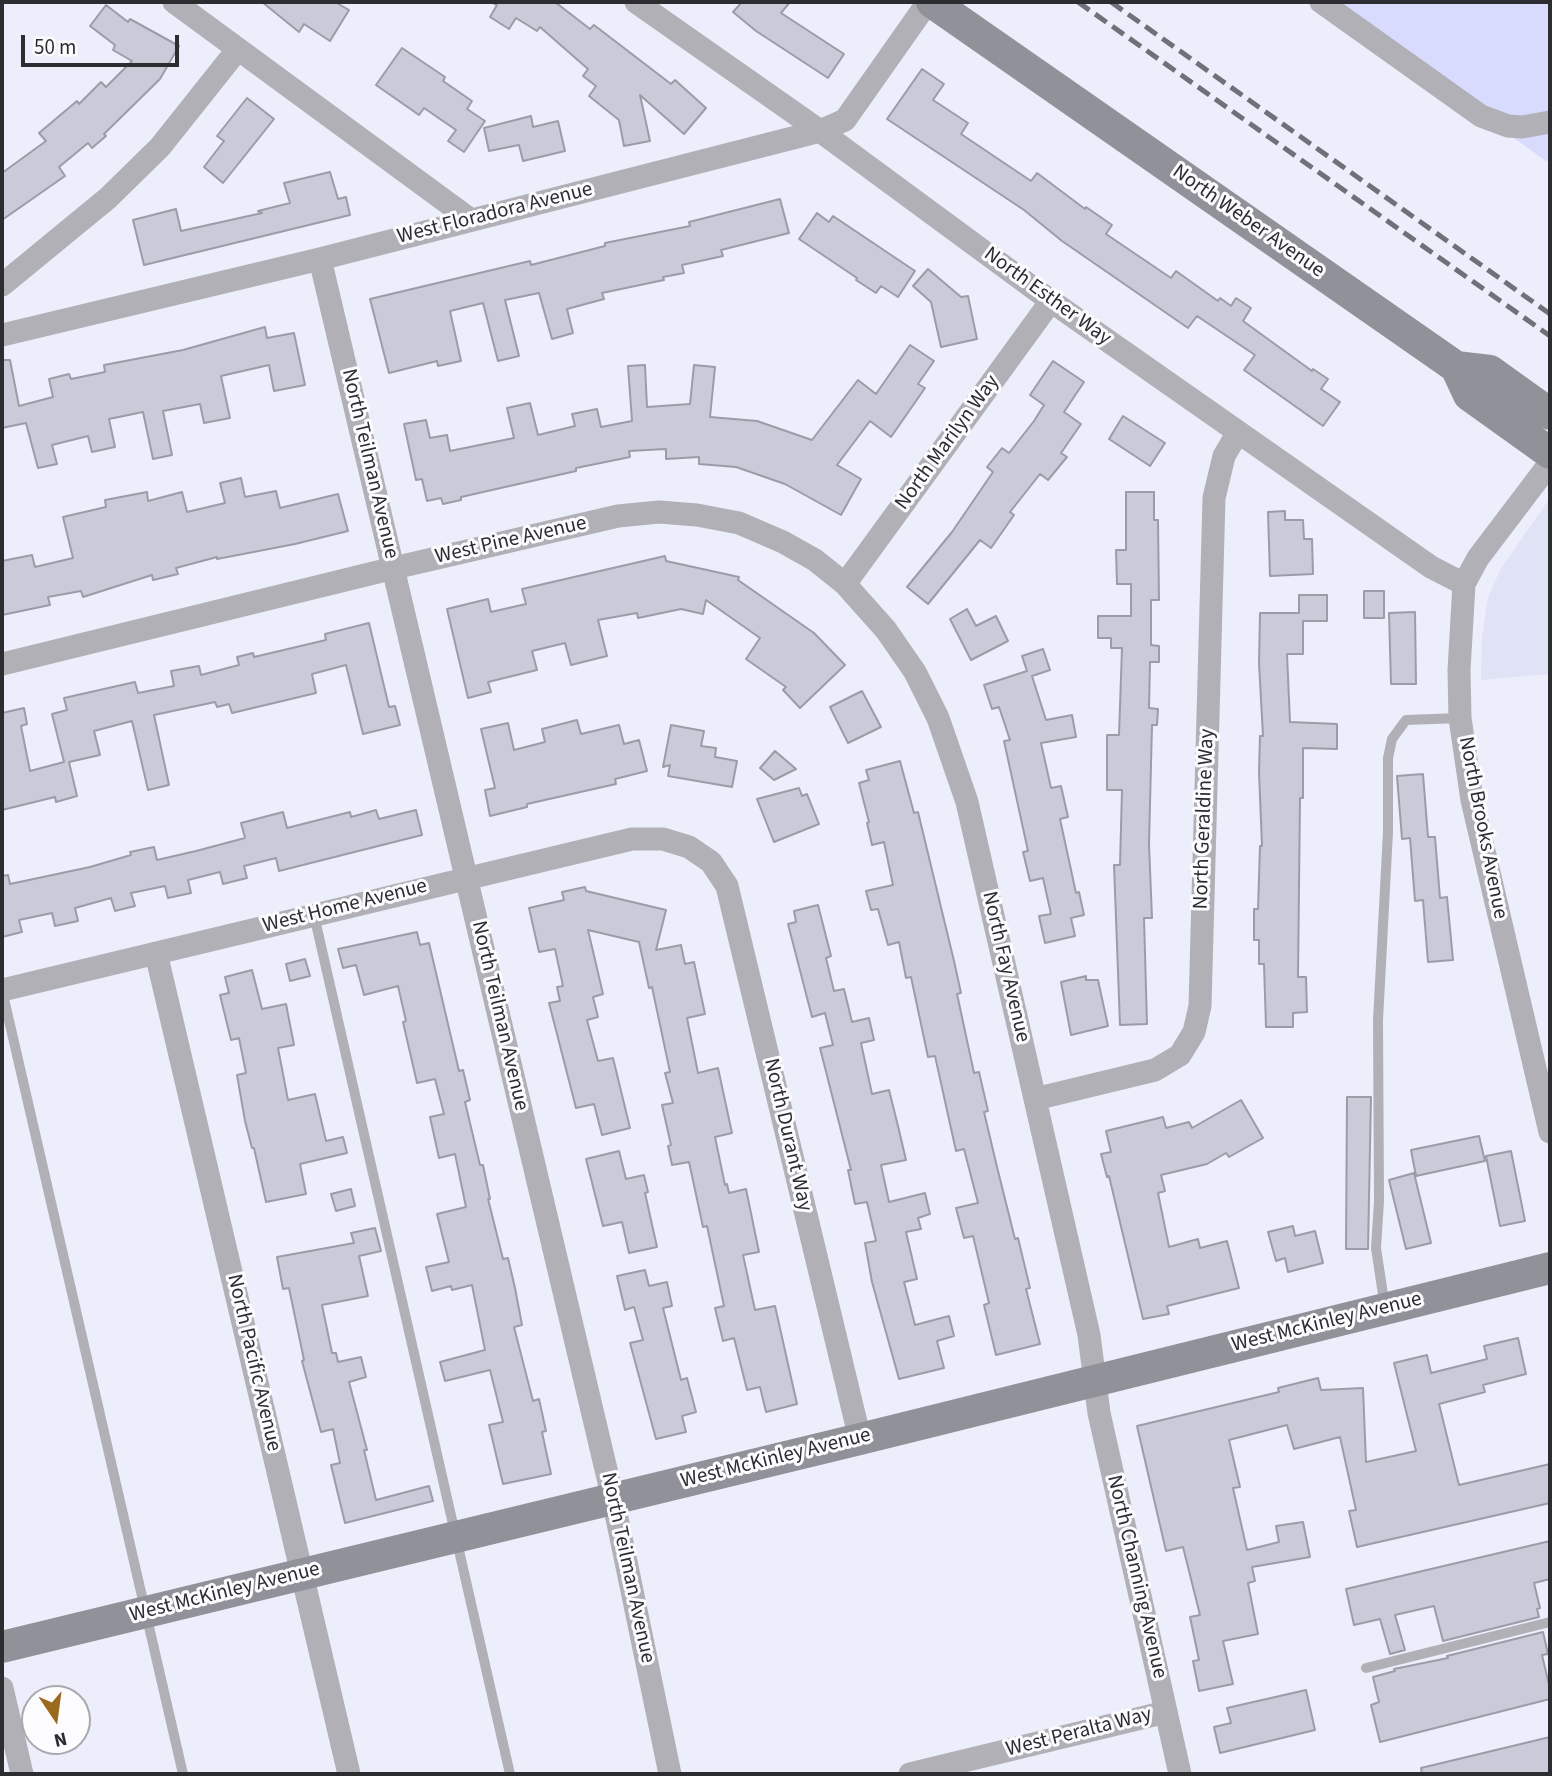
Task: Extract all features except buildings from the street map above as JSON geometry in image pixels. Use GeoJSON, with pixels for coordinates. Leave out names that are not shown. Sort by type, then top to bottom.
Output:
{"type":"FeatureCollection","features":[{"type":"Feature","properties":{"kind":"main road","name":"North Weber Avenue"},"geometry":{"type":"LineString","coordinates":[[930,2],[1456,367],[1469,395],[1550,453]]}},
{"type":"Feature","properties":{"kind":"main road"},"geometry":{"type":"LineString","coordinates":[[1456,367],[1490,371],[1550,414]]}},
{"type":"Feature","properties":{"kind":"main road","name":"West McKinley Avenue"},"geometry":{"type":"LineString","coordinates":[[2,1647],[1550,1268]]}},
{"type":"Feature","properties":{"kind":"street"},"geometry":{"type":"LineString","coordinates":[[174,2],[471,219]]}},
{"type":"Feature","properties":{"kind":"street","name":"North Esther Way"},"geometry":{"type":"LineString","coordinates":[[636,2],[820,131],[1051,301],[1431,567],[1464,584]]}},
{"type":"Feature","properties":{"kind":"street","name":"West Floradora Avenue"},"geometry":{"type":"LineString","coordinates":[[2,335],[320,259],[820,131],[845,120],[930,2]]}},
{"type":"Feature","properties":{"kind":"street"},"geometry":{"type":"LineString","coordinates":[[1321,2],[1481,116],[1508,126],[1522,127],[1550,122]]}},
{"type":"Feature","properties":{"kind":"street"},"geometry":{"type":"LineString","coordinates":[[2,285],[108,198],[152,155],[239,49]]}},
{"type":"Feature","properties":{"kind":"street","name":"North Teilman Avenue"},"geometry":{"type":"LineString","coordinates":[[320,259],[613,1499],[670,1774]]}},
{"type":"Feature","properties":{"kind":"street","name":"North Marilyn Way"},"geometry":{"type":"LineString","coordinates":[[845,584],[1051,301]]}},
{"type":"Feature","properties":{"kind":"street","name":"North Geraldine Way"},"geometry":{"type":"LineString","coordinates":[[1035,1099],[1155,1070],[1180,1055],[1194,1032],[1200,1006],[1214,498],[1224,456],[1238,432]]}},
{"type":"Feature","properties":{"kind":"street","name":"North Brooks Avenue"},"geometry":{"type":"LineString","coordinates":[[1550,463],[1478,558],[1464,584],[1460,635],[1460,718],[1472,800],[1550,1132]]}},
{"type":"Feature","properties":{"kind":"street","name":"West Pine Avenue"},"geometry":{"type":"LineString","coordinates":[[2,664],[618,516],[659,512],[697,514],[739,523],[783,542],[815,560],[845,584]]}},
{"type":"Feature","properties":{"kind":"street","name":"North Fay Avenue"},"geometry":{"type":"LineString","coordinates":[[845,584],[886,630],[915,672],[938,718],[967,802],[1089,1335],[1095,1380]]}},
{"type":"Feature","properties":{"kind":"street","name":"West Home Avenue"},"geometry":{"type":"LineString","coordinates":[[2,990],[632,839],[663,839],[689,846]]}},
{"type":"Feature","properties":{"kind":"street","name":"North Durant Way"},"geometry":{"type":"LineString","coordinates":[[689,846],[711,862],[727,886],[860,1439]]}},
{"type":"Feature","properties":{"kind":"street","name":"North Pacific Avenue"},"geometry":{"type":"LineString","coordinates":[[156,953],[349,1774]]}},
{"type":"Feature","properties":{"kind":"street","name":"North Channing Avenue"},"geometry":{"type":"LineString","coordinates":[[1095,1380],[1099,1413],[1181,1774]]}},
{"type":"Feature","properties":{"kind":"street"},"geometry":{"type":"LineString","coordinates":[[2,1688],[22,1774]]}},
{"type":"Feature","properties":{"kind":"street","name":"West Peralta Way"},"geometry":{"type":"LineString","coordinates":[[910,1774],[1166,1712]]}},
{"type":"Feature","properties":{"kind":"lane"},"geometry":{"type":"LineString","coordinates":[[1386,1308],[1376,1248],[1380,1201],[1378,1020],[1388,832],[1388,758],[1392,739],[1406,720],[1460,718]]}},
{"type":"Feature","properties":{"kind":"lane"},"geometry":{"type":"LineString","coordinates":[[314,915],[510,1774]]}},
{"type":"Feature","properties":{"kind":"lane"},"geometry":{"type":"LineString","coordinates":[[2,990],[183,1774]]}},
{"type":"Feature","properties":{"kind":"lane"},"geometry":{"type":"LineString","coordinates":[[1366,1668],[1550,1622]]}},
{"type":"Feature","properties":{"kind":"shaded area"},"geometry":{"type":"Polygon","coordinates":[[[1323,2],[1550,2],[1550,160],[1546,161],[1323,2]]]}},
{"type":"Feature","properties":{"kind":"shaded area"},"geometry":{"type":"Polygon","coordinates":[[[1550,498],[1550,674],[1481,680],[1482,636],[1488,598],[1500,570],[1550,498]]]}},
{"type":"Feature","properties":{"kind":"railway"},"geometry":{"type":"LineString","coordinates":[[1078,2],[1550,336]]}},
{"type":"Feature","properties":{"kind":"railway"},"geometry":{"type":"LineString","coordinates":[[1111,2],[1550,314]]}}]}
